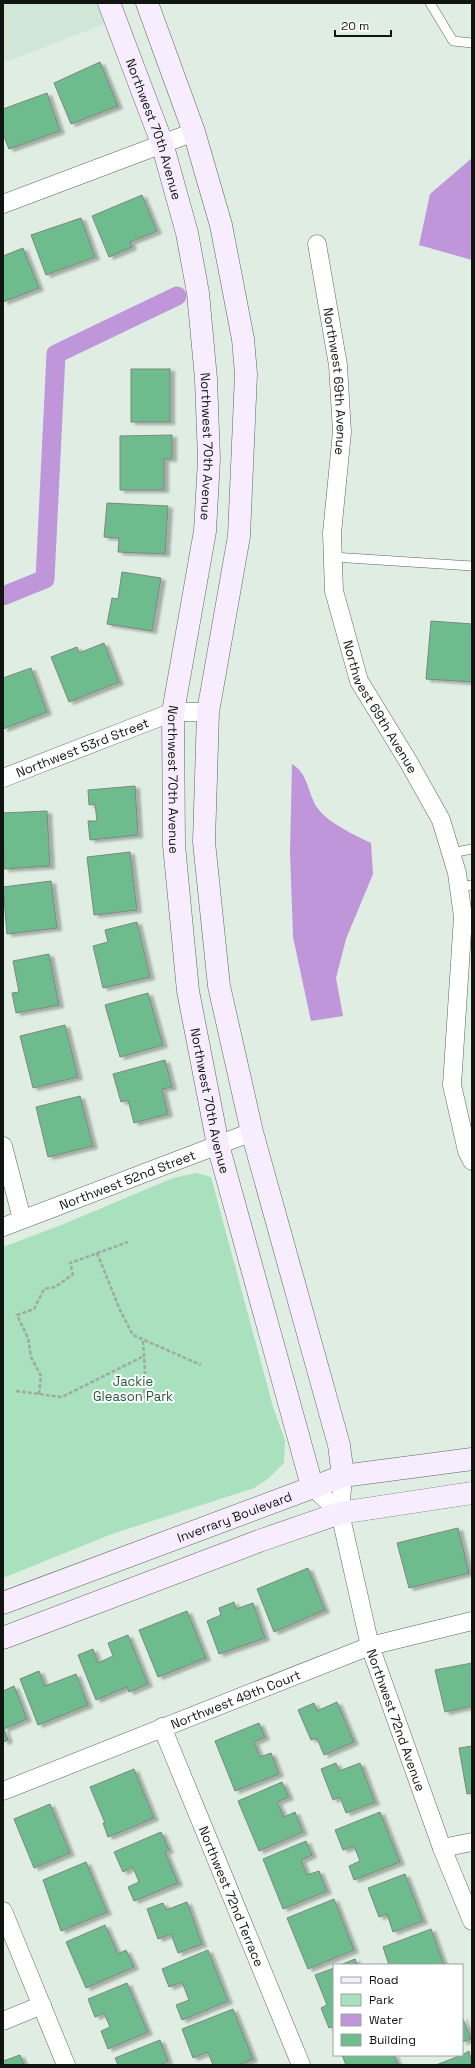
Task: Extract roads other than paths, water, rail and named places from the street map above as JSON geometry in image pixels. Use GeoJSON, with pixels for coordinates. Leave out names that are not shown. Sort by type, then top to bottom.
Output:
{"type":"FeatureCollection","features":[{"type":"Feature","properties":{"kind":"street","name":"Northwest 70th Avenue"},"geometry":{"type":"LineString","coordinates":[[109,3],[162,143],[187,233],[198,293],[206,379],[209,472],[205,531],[173,712],[174,845],[188,992],[218,1144],[312,1486]]}},
{"type":"Feature","properties":{"kind":"street"},"geometry":{"type":"LineString","coordinates":[[146,3],[194,132],[220,225],[243,339],[246,374],[243,472],[239,536],[208,712],[204,842],[219,986],[252,1132],[339,1445],[343,1476]]}},
{"type":"Feature","properties":{"kind":"street"},"geometry":{"type":"LineString","coordinates":[[3,204],[194,132]]}},
{"type":"Feature","properties":{"kind":"street","name":"Northwest 69th Avenue"},"geometry":{"type":"LineString","coordinates":[[317,244],[338,365],[342,432],[332,533],[334,591],[359,681],[408,761],[440,820],[458,873],[466,886],[452,1084],[467,1151],[472,1161]]}},
{"type":"Feature","properties":{"kind":"street"},"geometry":{"type":"LineString","coordinates":[[209,472],[243,472]]}},
{"type":"Feature","properties":{"kind":"street","name":"Northwest 53rd Street"},"geometry":{"type":"LineString","coordinates":[[3,778],[173,712],[208,712]]}},
{"type":"Feature","properties":{"kind":"street","name":"Northwest 52nd Street"},"geometry":{"type":"LineString","coordinates":[[3,1227],[252,1132]]}},
{"type":"Feature","properties":{"kind":"street"},"geometry":{"type":"LineString","coordinates":[[3,1146],[22,1219]]}},
{"type":"Feature","properties":{"kind":"street","name":"Inverrary Boulevard"},"geometry":{"type":"LineString","coordinates":[[3,1603],[312,1486],[343,1476],[472,1459]]}},
{"type":"Feature","properties":{"kind":"street","name":"Northwest 72nd Avenue"},"geometry":{"type":"LineString","coordinates":[[343,1476],[340,1513],[370,1646],[442,1848],[472,1921]]}},
{"type":"Feature","properties":{"kind":"street"},"geometry":{"type":"LineString","coordinates":[[312,1486],[340,1513]]}},
{"type":"Feature","properties":{"kind":"street"},"geometry":{"type":"LineString","coordinates":[[3,1638],[259,1541],[340,1513],[472,1493]]}},
{"type":"Feature","properties":{"kind":"street","name":"Northwest 49th Court"},"geometry":{"type":"LineString","coordinates":[[3,1791],[370,1646],[472,1621]]}},
{"type":"Feature","properties":{"kind":"street","name":"Northwest 72nd Terrace"},"geometry":{"type":"LineString","coordinates":[[162,1727],[301,2065]]}},
{"type":"Feature","properties":{"kind":"street"},"geometry":{"type":"LineString","coordinates":[[442,1848],[472,1842]]}},
{"type":"Feature","properties":{"kind":"street"},"geometry":{"type":"LineString","coordinates":[[3,1912],[66,2065]]}},
{"type":"Feature","properties":{"kind":"street"},"geometry":{"type":"LineString","coordinates":[[3,2021],[42,2005]]}},
{"type":"Feature","properties":{"kind":"lane"},"geometry":{"type":"LineString","coordinates":[[430,3],[453,41],[472,43]]}},
{"type":"Feature","properties":{"kind":"lane"},"geometry":{"type":"LineString","coordinates":[[333,557],[472,566]]}},
{"type":"Feature","properties":{"kind":"lane"},"geometry":{"type":"LineString","coordinates":[[451,853],[472,849]]}},
{"type":"Feature","properties":{"kind":"water"},"geometry":{"type":"Polygon","coordinates":[[[472,158],[472,260],[419,245],[430,194],[472,158]]]}},
{"type":"Feature","properties":{"kind":"water"},"geometry":{"type":"Polygon","coordinates":[[[292,764],[302,774],[315,804],[323,815],[343,829],[371,843],[373,874],[346,939],[336,978],[343,1016],[311,1021],[293,937],[290,852],[292,764]]]}},
{"type":"Feature","properties":{"kind":"waterway"},"geometry":{"type":"LineString","coordinates":[[3,596],[45,579],[56,354],[177,296]]}},
{"type":"Feature","properties":{"kind":"park label","name":"Jackie Gleason Park"},"geometry":{"type":"Point","coordinates":[133,1388]}}]}
